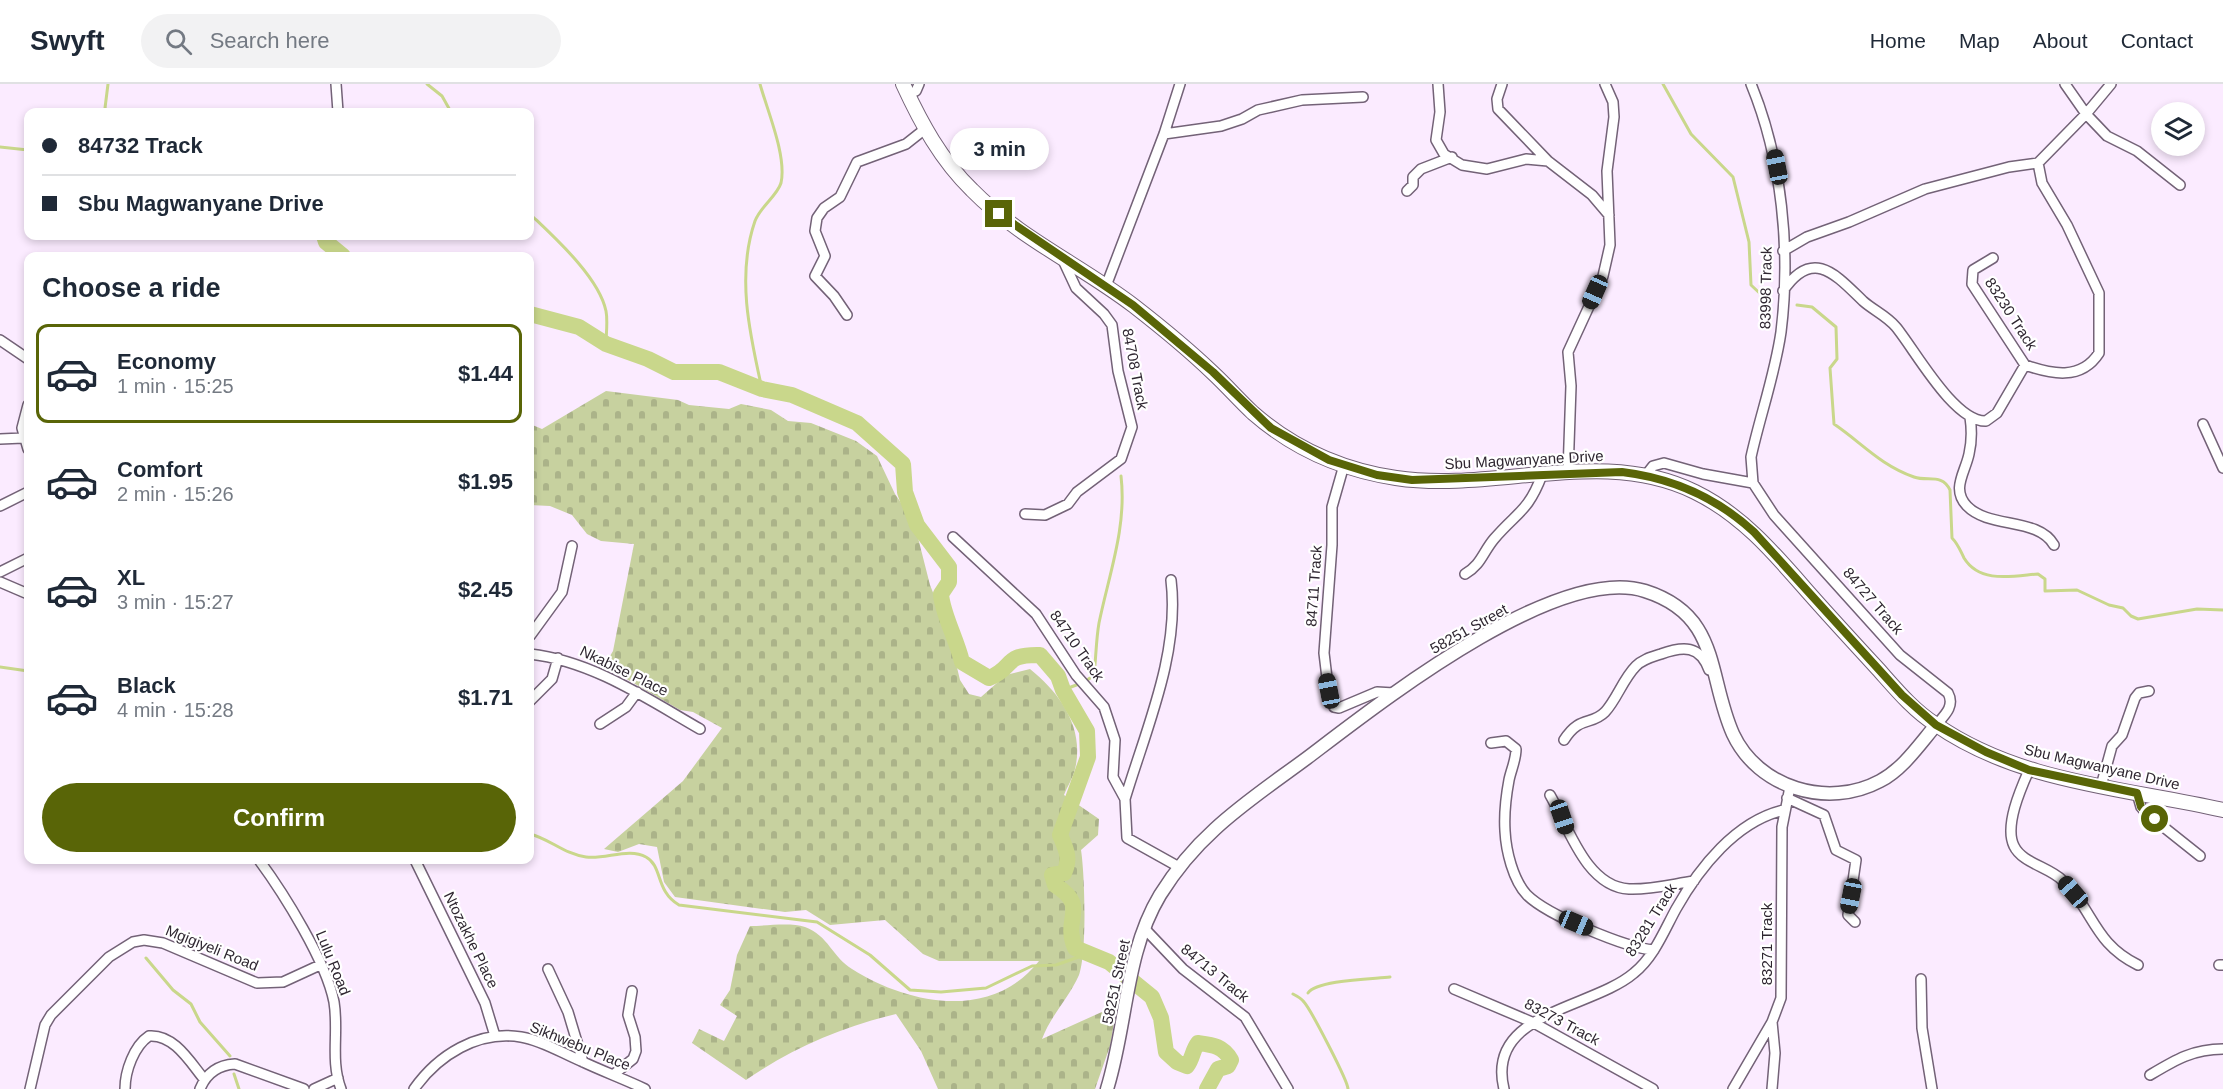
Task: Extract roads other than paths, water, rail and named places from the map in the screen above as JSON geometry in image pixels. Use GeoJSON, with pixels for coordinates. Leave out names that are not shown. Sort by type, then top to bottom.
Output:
{"type":"FeatureCollection","features":[{"type":"Feature","properties":{"kind":"main road","name":"Sbu Magwanyane Drive"},"geometry":{"type":"LineString","coordinates":[[905,89],[925,129],[944,158],[973,192],[1010,223],[1146,315],[1213,372],[1271,428],[1312,453],[1377,475],[1412,480],[1610,471],[1646,475],[1700,494],[1746,525],[1902,695],[1936,725],[1986,752],[2029,770],[2223,810]]}},
{"type":"Feature","properties":{"kind":"street"},"geometry":{"type":"LineString","coordinates":[[336,84],[338,108]]}},
{"type":"Feature","properties":{"kind":"street"},"geometry":{"type":"LineString","coordinates":[[905,89],[916,91],[919,84]]}},
{"type":"Feature","properties":{"kind":"street"},"geometry":{"type":"LineString","coordinates":[[1106,286],[1164,134],[1180,84]]}},
{"type":"Feature","properties":{"kind":"street"},"geometry":{"type":"LineString","coordinates":[[1438,84],[1440,112],[1436,140],[1444,154],[1462,165],[1487,170],[1526,159],[1548,161]]}},
{"type":"Feature","properties":{"kind":"street"},"geometry":{"type":"LineString","coordinates":[[1502,84],[1497,99],[1498,108],[1548,161],[1592,195],[1610,215]]}},
{"type":"Feature","properties":{"kind":"street"},"geometry":{"type":"LineString","coordinates":[[1568,473],[1571,386],[1568,352],[1607,263],[1611,236],[1607,171],[1614,117],[1613,102],[1605,84]]}},
{"type":"Feature","properties":{"kind":"street","name":"83998 Track"},"geometry":{"type":"LineString","coordinates":[[1751,84],[1761,107],[1777,167],[1783,251],[1781,333],[1751,457],[1755,487]]}},
{"type":"Feature","properties":{"kind":"street"},"geometry":{"type":"LineString","coordinates":[[2065,84],[2086,114],[2108,136],[2137,151],[2180,185]]}},
{"type":"Feature","properties":{"kind":"street"},"geometry":{"type":"LineString","coordinates":[[1783,251],[1807,237],[1849,222],[1925,189],[2009,167],[2038,163],[2086,114],[2111,84]]}},
{"type":"Feature","properties":{"kind":"street"},"geometry":{"type":"LineString","coordinates":[[1164,134],[1221,126],[1242,119],[1258,110],[1302,100],[1363,97]]}},
{"type":"Feature","properties":{"kind":"street"},"geometry":{"type":"LineString","coordinates":[[847,315],[834,296],[816,279],[817,271],[825,256],[815,231],[817,218],[824,208],[840,197],[852,167],[862,159],[906,144],[925,129]]}},
{"type":"Feature","properties":{"kind":"street"},"geometry":{"type":"LineString","coordinates":[[1407,191],[1413,185],[1413,177],[1421,169],[1452,157]]}},
{"type":"Feature","properties":{"kind":"street"},"geometry":{"type":"LineString","coordinates":[[2025,365],[2050,373],[2070,374],[2092,361],[2099,353],[2099,293],[2070,231],[2042,183],[2038,163]]}},
{"type":"Feature","properties":{"kind":"street","name":"84708 Track"},"geometry":{"type":"LineString","coordinates":[[1025,514],[1045,515],[1068,504],[1077,492],[1121,459],[1132,427],[1118,371],[1112,325],[1104,314],[1076,288],[1061,256]]}},
{"type":"Feature","properties":{"kind":"street","name":"83230 Track"},"geometry":{"type":"LineString","coordinates":[[1970,417],[1980,421],[1994,417],[2025,365],[1972,284],[1973,270],[1993,258]]}},
{"type":"Feature","properties":{"kind":"street"},"geometry":{"type":"LineString","coordinates":[[1783,291],[1791,279],[1804,270],[1820,268],[1828,270],[1845,281],[1863,301],[1890,321],[1944,391],[1970,417],[1971,441],[1959,489],[1964,502],[1977,513],[2043,534],[2054,545]]}},
{"type":"Feature","properties":{"kind":"street"},"geometry":{"type":"LineString","coordinates":[[0,340],[24,356]]}},
{"type":"Feature","properties":{"kind":"street"},"geometry":{"type":"LineString","coordinates":[[0,439],[23,438],[24,418]]}},
{"type":"Feature","properties":{"kind":"street"},"geometry":{"type":"LineString","coordinates":[[2203,424],[2223,468]]}},
{"type":"Feature","properties":{"kind":"street"},"geometry":{"type":"LineString","coordinates":[[1646,475],[1657,464],[1664,463],[1755,487]]}},
{"type":"Feature","properties":{"kind":"street","name":"84711 Track"},"geometry":{"type":"LineString","coordinates":[[1344,465],[1332,507],[1332,545],[1324,653],[1329,691],[1336,708],[1351,705],[1377,692],[1394,693]]}},
{"type":"Feature","properties":{"kind":"street"},"geometry":{"type":"LineString","coordinates":[[1464,574],[1481,562],[1493,540],[1523,512],[1542,475]]}},
{"type":"Feature","properties":{"kind":"street","name":"84727 Track"},"geometry":{"type":"LineString","coordinates":[[1755,487],[1774,515],[1900,655],[1948,693],[1951,698],[1949,709],[1936,725]]}},
{"type":"Feature","properties":{"kind":"street"},"geometry":{"type":"LineString","coordinates":[[0,506],[24,494]]}},
{"type":"Feature","properties":{"kind":"street","name":"84710 Track"},"geometry":{"type":"LineString","coordinates":[[953,537],[1036,614],[1076,675],[1104,706],[1116,740],[1113,777],[1125,799]]}},
{"type":"Feature","properties":{"kind":"street"},"geometry":{"type":"LineString","coordinates":[[534,630],[562,592],[572,546]]}},
{"type":"Feature","properties":{"kind":"street"},"geometry":{"type":"LineString","coordinates":[[0,572],[24,560]]}},
{"type":"Feature","properties":{"kind":"street"},"geometry":{"type":"LineString","coordinates":[[1171,580],[1172,625],[1164,670],[1125,799],[1127,838],[1179,867]]}},
{"type":"Feature","properties":{"kind":"street"},"geometry":{"type":"LineString","coordinates":[[0,582],[24,592]]}},
{"type":"Feature","properties":{"kind":"street","name":"58251 Street"},"geometry":{"type":"LineString","coordinates":[[1107,1089],[1133,967],[1144,928],[1155,903],[1179,867],[1228,817],[1394,693],[1452,654],[1500,628],[1577,594],[1614,586],[1650,593],[1677,607],[1694,622],[1709,648],[1734,735],[1742,749],[1788,793],[1837,794],[1870,786],[1882,780],[1905,762],[1936,725]]}},
{"type":"Feature","properties":{"kind":"street"},"geometry":{"type":"LineString","coordinates":[[1564,740],[1573,726],[1604,713],[1637,664],[1676,649],[1689,648],[1699,653],[1707,663],[1715,693],[1724,701]]}},
{"type":"Feature","properties":{"kind":"street","name":"Nkabise Place"},"geometry":{"type":"LineString","coordinates":[[534,655],[558,658],[585,668],[637,692],[700,729]]}},
{"type":"Feature","properties":{"kind":"street"},"geometry":{"type":"LineString","coordinates":[[534,697],[552,679],[558,658]]}},
{"type":"Feature","properties":{"kind":"street"},"geometry":{"type":"LineString","coordinates":[[2101,786],[2112,746],[2122,735],[2135,698],[2142,692],[2149,691]]}},
{"type":"Feature","properties":{"kind":"street"},"geometry":{"type":"LineString","coordinates":[[600,724],[626,707],[637,692]]}},
{"type":"Feature","properties":{"kind":"street"},"geometry":{"type":"LineString","coordinates":[[1491,743],[1506,741],[1516,749],[1508,784],[1505,831],[1509,856],[1523,890],[1537,902],[1576,923],[1622,943],[1654,950]]}},
{"type":"Feature","properties":{"kind":"street"},"geometry":{"type":"LineString","coordinates":[[2029,770],[2015,808],[2012,834],[2014,846],[2021,855],[2060,877],[2073,892],[2108,945],[2122,957],[2138,965]]}},
{"type":"Feature","properties":{"kind":"street"},"geometry":{"type":"LineString","coordinates":[[1788,793],[1824,815],[1836,850],[1856,860],[1848,915],[1855,922]]}},
{"type":"Feature","properties":{"kind":"street","name":"83271 Track"},"geometry":{"type":"LineString","coordinates":[[1734,1089],[1772,1022],[1782,989],[1781,844],[1788,793]]}},
{"type":"Feature","properties":{"kind":"street"},"geometry":{"type":"LineString","coordinates":[[2137,793],[2141,807],[2146,813],[2200,856]]}},
{"type":"Feature","properties":{"kind":"street"},"geometry":{"type":"LineString","coordinates":[[1550,795],[1569,836],[1590,865],[1606,881],[1631,890],[1694,881]]}},
{"type":"Feature","properties":{"kind":"street","name":"83281 Track"},"geometry":{"type":"LineString","coordinates":[[1504,1089],[1502,1068],[1507,1048],[1518,1032],[1628,978],[1654,950],[1694,881],[1715,854],[1764,816],[1784,810]]}},
{"type":"Feature","properties":{"kind":"street","name":"Lulu Road"},"geometry":{"type":"LineString","coordinates":[[263,864],[296,914],[320,965],[334,1006],[334,1061],[341,1089]]}},
{"type":"Feature","properties":{"kind":"street","name":"Ntozakhe Place"},"geometry":{"type":"LineString","coordinates":[[417,864],[485,1003],[495,1036]]}},
{"type":"Feature","properties":{"kind":"street","name":"84713 Track"},"geometry":{"type":"LineString","coordinates":[[1144,928],[1183,969],[1245,1017],[1288,1089]]}},
{"type":"Feature","properties":{"kind":"street","name":"Mgigiyeli Road"},"geometry":{"type":"LineString","coordinates":[[30,1089],[45,1025],[51,1015],[123,946],[144,940],[163,943],[257,983],[283,982],[320,965]]}},
{"type":"Feature","properties":{"kind":"street"},"geometry":{"type":"LineString","coordinates":[[548,969],[568,1012],[583,1062]]}},
{"type":"Feature","properties":{"kind":"street"},"geometry":{"type":"LineString","coordinates":[[1921,979],[1922,1028],[1932,1089]]}},
{"type":"Feature","properties":{"kind":"street","name":"83273 Track"},"geometry":{"type":"LineString","coordinates":[[1454,990],[1534,1023],[1653,1089]]}},
{"type":"Feature","properties":{"kind":"street"},"geometry":{"type":"LineString","coordinates":[[613,1075],[633,1059],[636,1051],[636,1037],[628,1015],[632,991]]}},
{"type":"Feature","properties":{"kind":"street"},"geometry":{"type":"LineString","coordinates":[[1772,1022],[1775,1053],[1772,1089]]}},
{"type":"Feature","properties":{"kind":"street"},"geometry":{"type":"LineString","coordinates":[[125,1089],[134,1056],[139,1045],[149,1036],[161,1037],[175,1045],[204,1079]]}},
{"type":"Feature","properties":{"kind":"street","name":"Sikhwebu Place"},"geometry":{"type":"LineString","coordinates":[[414,1089],[433,1066],[444,1058],[472,1042],[495,1036],[522,1037],[645,1089]]}},
{"type":"Feature","properties":{"kind":"street"},"geometry":{"type":"LineString","coordinates":[[2150,1075],[2196,1051],[2223,1049]]}},
{"type":"Feature","properties":{"kind":"street"},"geometry":{"type":"LineString","coordinates":[[200,1089],[204,1079],[220,1067],[235,1064],[304,1089]]}},
{"type":"Feature","properties":{"kind":"street"},"geometry":{"type":"LineString","coordinates":[[314,1089],[338,1078]]}},
{"type":"Feature","properties":{"kind":"waterway"},"geometry":{"type":"LineString","coordinates":[[105,108],[108,84]]}},
{"type":"Feature","properties":{"kind":"waterway"},"geometry":{"type":"LineString","coordinates":[[427,84],[442,96],[449,108]]}},
{"type":"Feature","properties":{"kind":"waterway"},"geometry":{"type":"LineString","coordinates":[[760,84],[779,147],[782,172],[779,188],[755,221],[746,263],[747,305],[762,389]]}},
{"type":"Feature","properties":{"kind":"waterway"},"geometry":{"type":"LineString","coordinates":[[1663,84],[1691,134],[1733,177],[1749,242],[1751,285],[1769,302]]}},
{"type":"Feature","properties":{"kind":"waterway"},"geometry":{"type":"LineString","coordinates":[[0,147],[24,150]]}},
{"type":"Feature","properties":{"kind":"waterway"},"geometry":{"type":"LineString","coordinates":[[534,218],[574,258],[595,285],[606,311],[606,344]]}},
{"type":"Feature","properties":{"kind":"waterway"},"geometry":{"type":"LineString","coordinates":[[325,240],[338,252]]}},
{"type":"Feature","properties":{"kind":"waterway"},"geometry":{"type":"LineString","coordinates":[[1797,305],[1812,307],[1836,327],[1837,359],[1830,368],[1834,424],[1902,472],[1914,477],[1939,480],[1947,485],[1950,490],[1952,538],[1964,558],[1979,572],[2008,577],[2038,574],[2045,579],[2045,591],[2077,590],[2109,605],[2123,608],[2138,619],[2197,609],[2223,610]]}},
{"type":"Feature","properties":{"kind":"waterway"},"geometry":{"type":"LineString","coordinates":[[534,315],[579,327],[606,344],[648,359],[674,372],[719,372],[762,389],[792,395],[857,423],[903,464],[905,492],[917,525],[949,567],[949,582],[941,594],[962,662],[989,678],[1003,670],[1014,659],[1028,655],[1040,655],[1058,676],[1063,690],[1087,731],[1088,757],[1060,835],[1067,854],[1066,868],[1064,873],[1052,875],[1055,885],[1065,893],[1073,906],[1071,928],[1075,948],[1109,962],[1152,997],[1161,1018],[1166,1052],[1177,1062],[1187,1066],[1198,1043],[1213,1046],[1225,1052],[1231,1060],[1228,1066],[1218,1069],[1207,1089]]}},
{"type":"Feature","properties":{"kind":"waterway"},"geometry":{"type":"LineString","coordinates":[[1086,681],[1094,675],[1099,623],[1116,550],[1122,514],[1121,476]]}},
{"type":"Feature","properties":{"kind":"waterway"},"geometry":{"type":"LineString","coordinates":[[0,667],[24,670]]}},
{"type":"Feature","properties":{"kind":"waterway"},"geometry":{"type":"LineString","coordinates":[[1063,690],[1079,684]]}},
{"type":"Feature","properties":{"kind":"waterway"},"geometry":{"type":"LineString","coordinates":[[534,835],[571,853],[586,857],[625,853],[646,857],[655,866],[666,893],[679,905],[817,922],[870,955],[910,990],[941,992],[986,988],[1032,966],[1056,965],[1090,953]]}},
{"type":"Feature","properties":{"kind":"waterway"},"geometry":{"type":"LineString","coordinates":[[146,958],[173,990],[191,1004],[200,1022],[230,1056]]}},
{"type":"Feature","properties":{"kind":"waterway"},"geometry":{"type":"LineString","coordinates":[[1308,993],[1322,985],[1390,977]]}},
{"type":"Feature","properties":{"kind":"waterway"},"geometry":{"type":"LineString","coordinates":[[1293,994],[1303,1001],[1314,1018],[1348,1089]]}},
{"type":"Feature","properties":{"kind":"waterway"},"geometry":{"type":"LineString","coordinates":[[234,1074],[239,1089]]}}]}
